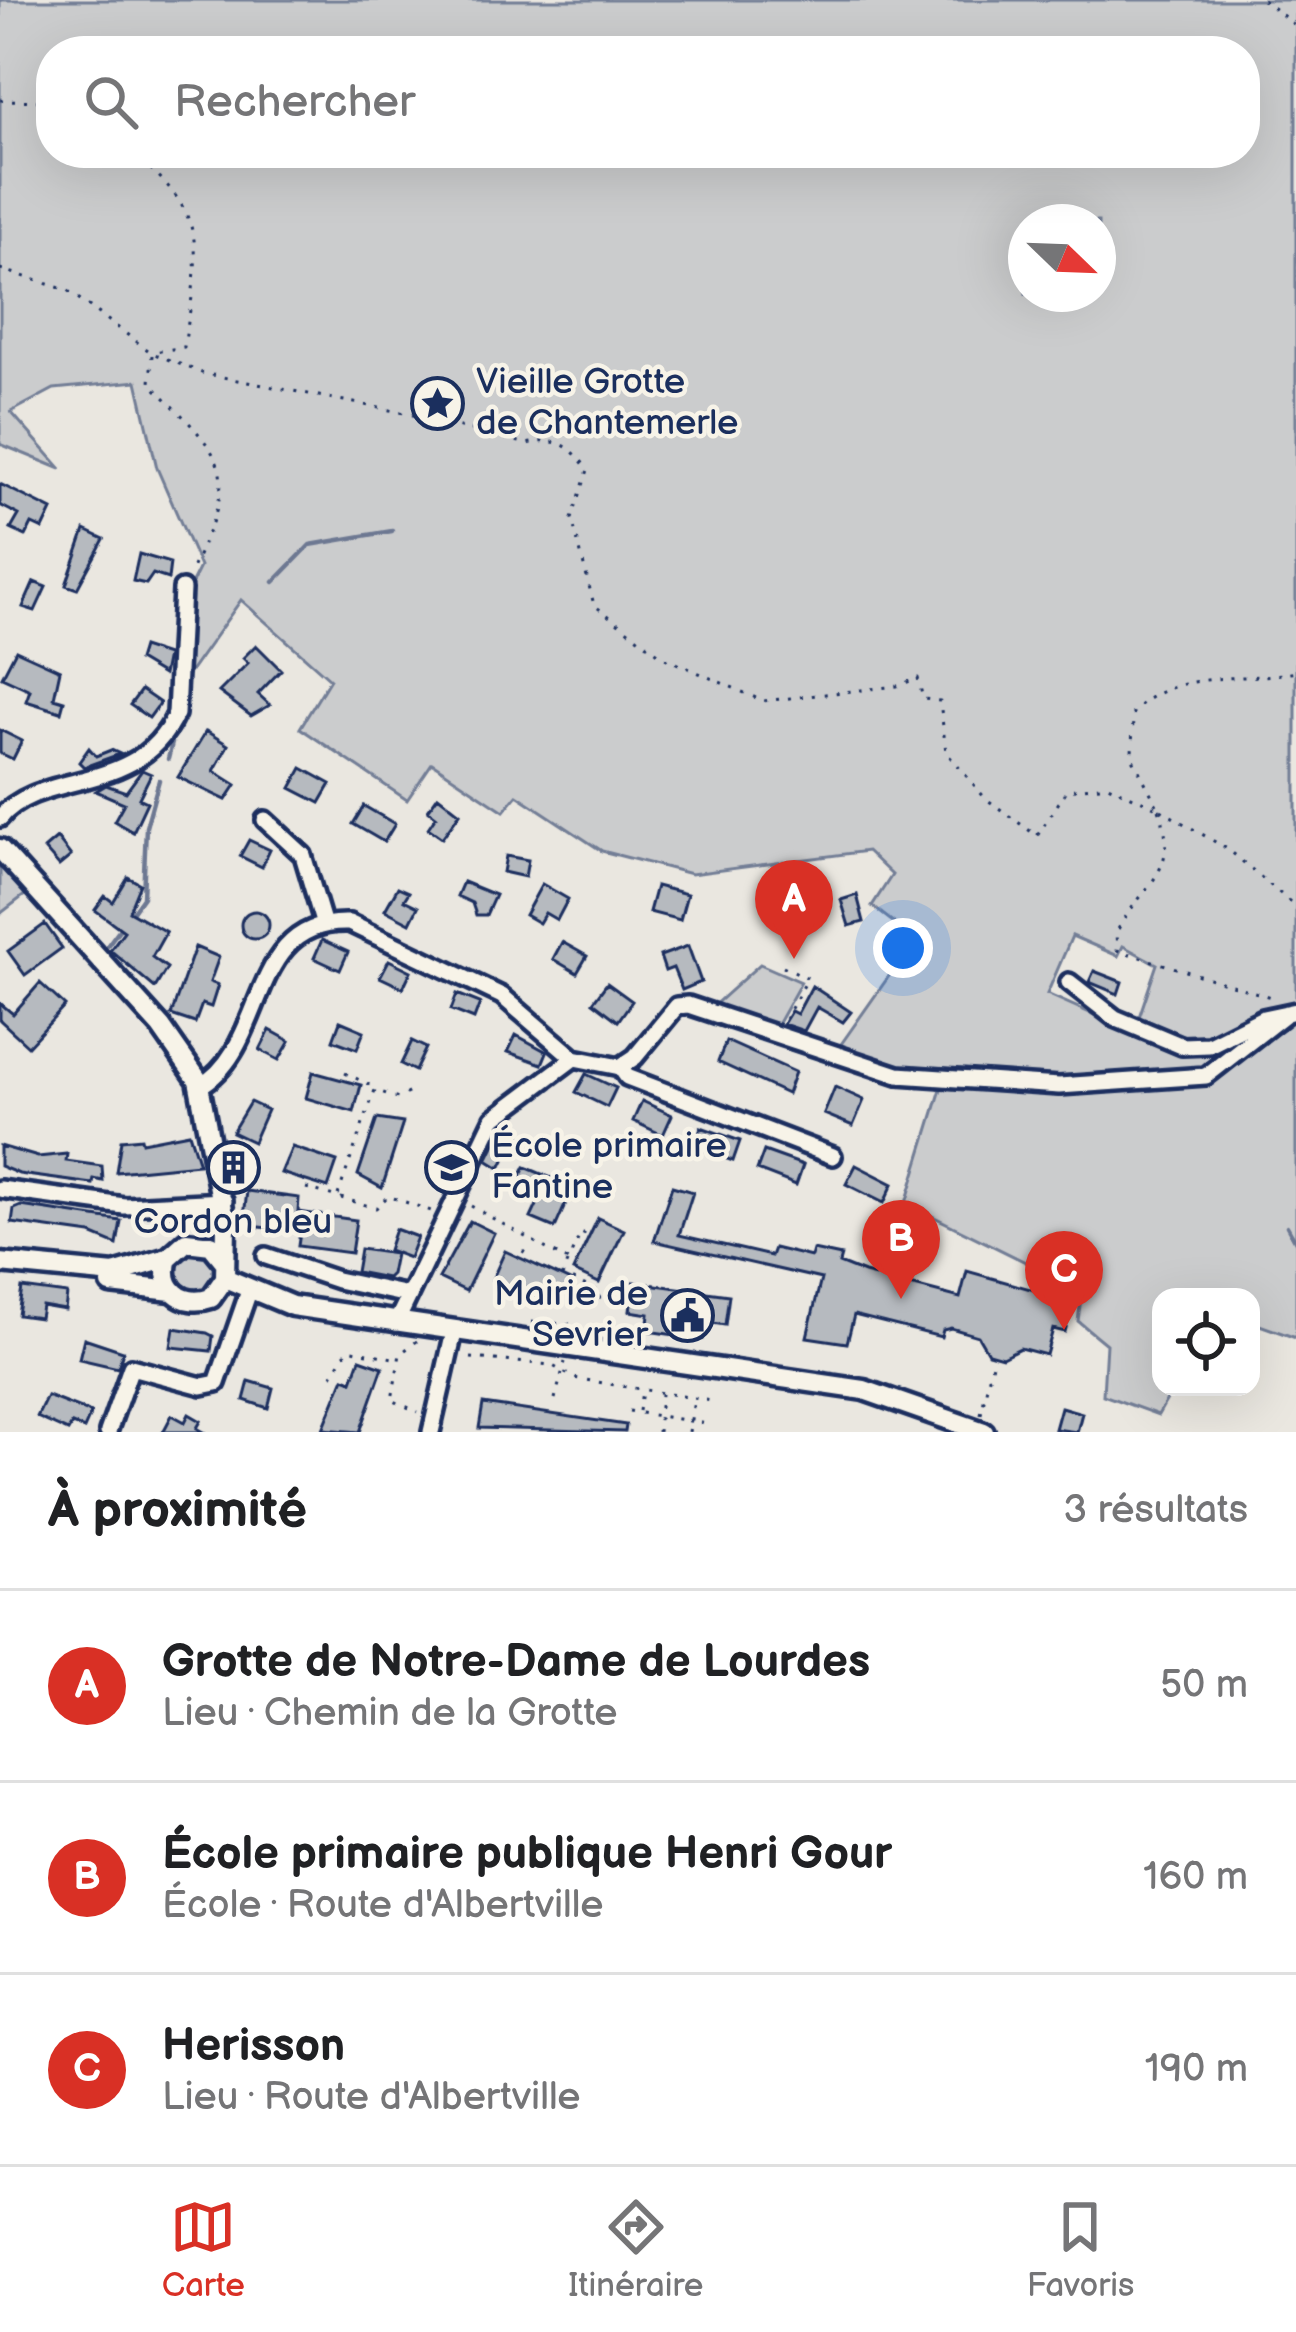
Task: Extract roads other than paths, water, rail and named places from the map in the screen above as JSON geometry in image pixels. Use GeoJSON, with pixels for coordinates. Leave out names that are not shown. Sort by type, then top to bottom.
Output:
{"type":"FeatureCollection","features":[{"type":"Feature","properties":{"kind":"main road"},"geometry":{"type":"LineString","coordinates":[[0,849],[161,1027],[200,1086],[224,1201],[225,1270],[216,1294],[200,1302],[172,1291],[48,1276],[6,1264]]}},
{"type":"Feature","properties":{"kind":"main road"},"geometry":{"type":"LineString","coordinates":[[6,1264],[114,1274],[168,1258],[192,1241],[224,1201]]}},
{"type":"Feature","properties":{"kind":"main road"},"geometry":{"type":"LineString","coordinates":[[192,1241],[212,1245],[225,1270],[249,1291],[292,1306],[864,1390],[983,1424]]}},
{"type":"Feature","properties":{"kind":"main road"},"geometry":{"type":"LineString","coordinates":[[168,1258],[165,1275],[172,1291]]}},
{"type":"Feature","properties":{"kind":"street"},"geometry":{"type":"LineString","coordinates":[[0,818],[24,800],[101,778],[148,751],[168,732],[176,714],[182,589]]}},
{"type":"Feature","properties":{"kind":"street"},"geometry":{"type":"LineString","coordinates":[[265,820],[303,855],[322,922]]}},
{"type":"Feature","properties":{"kind":"street"},"geometry":{"type":"LineString","coordinates":[[200,1086],[230,1057],[293,937],[322,922],[350,923],[502,996],[574,1058],[620,1067],[627,1077],[833,1156]]}},
{"type":"Feature","properties":{"kind":"street"},"geometry":{"type":"LineString","coordinates":[[1069,982],[1115,1018],[1182,1046],[1209,1045],[1263,1018],[1290,1013]]}},
{"type":"Feature","properties":{"kind":"street"},"geometry":{"type":"LineString","coordinates":[[620,1067],[635,1057],[677,1006],[898,1075],[1059,1086],[1206,1076],[1290,1013]]}},
{"type":"Feature","properties":{"kind":"street"},"geometry":{"type":"LineString","coordinates":[[396,1323],[500,1109],[574,1058]]}},
{"type":"Feature","properties":{"kind":"street"},"geometry":{"type":"LineString","coordinates":[[0,1189],[124,1205],[224,1201]]}},
{"type":"Feature","properties":{"kind":"street"},"geometry":{"type":"LineString","coordinates":[[266,1256],[337,1280],[408,1295]]}},
{"type":"Feature","properties":{"kind":"street"},"geometry":{"type":"LineString","coordinates":[[108,1432],[131,1367],[202,1386],[217,1383],[249,1291]]}},
{"type":"Feature","properties":{"kind":"street"},"geometry":{"type":"LineString","coordinates":[[433,1424],[454,1331]]}},
{"type":"Feature","properties":{"kind":"waterway"},"geometry":{"type":"LineString","coordinates":[[274,582],[310,545],[392,531]]}},
{"type":"Feature","properties":{"kind":"waterway"},"geometry":{"type":"LineString","coordinates":[[168,759],[172,743]]}},
{"type":"Feature","properties":{"kind":"waterway"},"geometry":{"type":"LineString","coordinates":[[128,918],[143,897],[146,827],[159,780]]}},
{"type":"Feature","properties":{"kind":"waterway"},"geometry":{"type":"LineString","coordinates":[[107,946],[121,927]]}},
{"type":"Feature","properties":{"kind":"waterway"},"geometry":{"type":"LineString","coordinates":[[1287,1226],[1296,1242]]}},
{"type":"Feature","properties":{"kind":"place","name":"Vieille Grotte de Chantemerle"},"geometry":{"type":"Point","coordinates":[437,403]}},
{"type":"Feature","properties":{"kind":"place","name":"Grotte de Notre-Dame de Lourdes"},"geometry":{"type":"Point","coordinates":[794,959]}},
{"type":"Feature","properties":{"kind":"place","name":"Cordon bleu"},"geometry":{"type":"Point","coordinates":[233,1167]}},
{"type":"Feature","properties":{"kind":"place","name":"École primaire Fantine"},"geometry":{"type":"Point","coordinates":[452,1167]}},
{"type":"Feature","properties":{"kind":"place","name":"École primaire publique Henri Gour"},"geometry":{"type":"Point","coordinates":[901,1299]}},
{"type":"Feature","properties":{"kind":"place","name":"Mairie de Sevrier"},"geometry":{"type":"Point","coordinates":[687,1315]}},
{"type":"Feature","properties":{"kind":"place","name":"Herisson"},"geometry":{"type":"Point","coordinates":[1064,1330]}}]}
